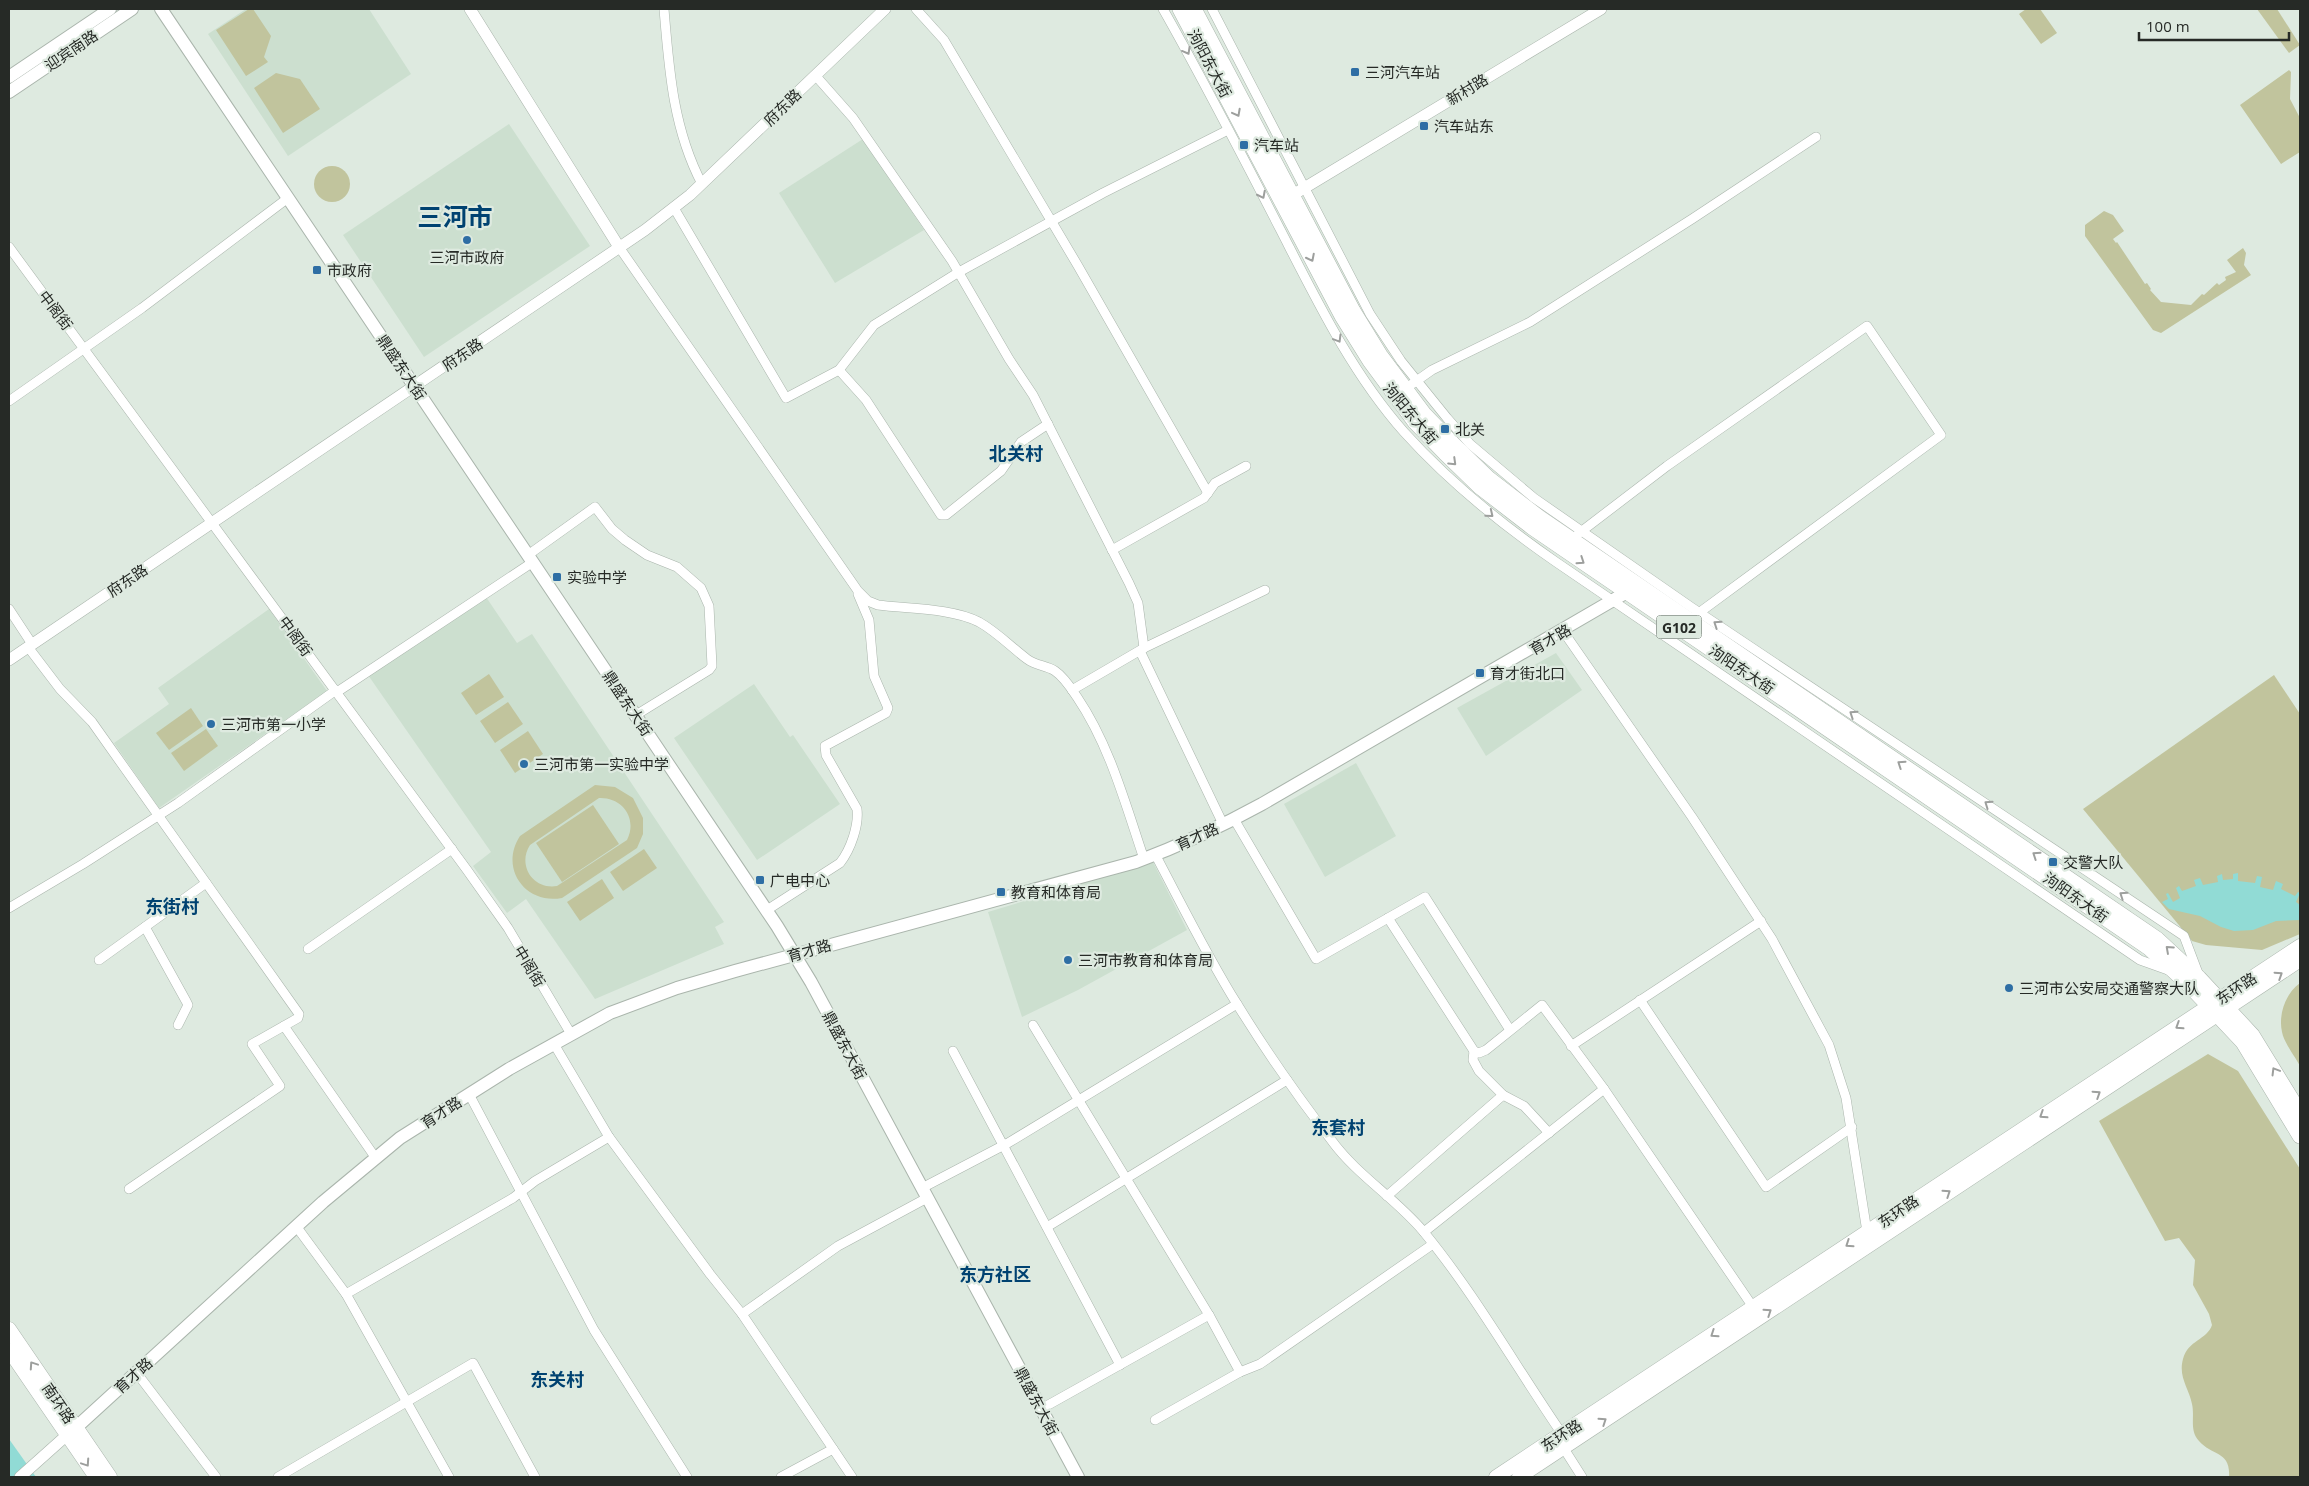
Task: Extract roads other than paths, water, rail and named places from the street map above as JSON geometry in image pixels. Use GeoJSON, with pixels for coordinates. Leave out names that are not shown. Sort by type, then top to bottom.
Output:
{"type":"FeatureCollection","features":[{"type":"Feature","properties":{"kind":"highway","name":"泃阳东大街"},"geometry":{"type":"LineString","coordinates":[[1180,9],[1293,195],[1354,337],[1395,397],[1415,422],[1462,470],[1507,508],[1627,592],[2149,948],[2257,1041],[2300,1112]]}},
{"type":"Feature","properties":{"kind":"highway","name":"泃阳东大街"},"geometry":{"type":"LineString","coordinates":[[1194,9],[1353,311],[1410,386],[1430,420],[1482,472],[1514,499],[1576,536],[1695,616],[2169,948],[2199,978],[2247,1048],[2300,1136]]}},
{"type":"Feature","properties":{"kind":"main road","name":"迎宾南路"},"geometry":{"type":"LineString","coordinates":[[9,77],[110,9]]}},
{"type":"Feature","properties":{"kind":"main road","name":"迎宾南路"},"geometry":{"type":"LineString","coordinates":[[9,92],[132,9]]}},
{"type":"Feature","properties":{"kind":"main road","name":"鼎盛东大街"},"geometry":{"type":"LineString","coordinates":[[162,9],[636,715],[794,954],[1078,1477]]}},
{"type":"Feature","properties":{"kind":"main road","name":"育才路"},"geometry":{"type":"LineString","coordinates":[[71,1431],[296,1226],[375,1157],[400,1138],[468,1094],[571,1034],[610,1013],[678,988],[794,954],[1150,856],[1229,822],[1563,631],[1627,592]]}},
{"type":"Feature","properties":{"kind":"main road","name":"东环路"},"geometry":{"type":"LineString","coordinates":[[1496,1477],[1561,1440],[2218,1007],[2300,946]]}},
{"type":"Feature","properties":{"kind":"main road","name":"东环路"},"geometry":{"type":"LineString","coordinates":[[1518,1477],[1561,1440],[1753,1307],[2218,1007],[2300,960]]}},
{"type":"Feature","properties":{"kind":"main road","name":"南环路"},"geometry":{"type":"LineString","coordinates":[[9,1329],[71,1431],[96,1477]]}},
{"type":"Feature","properties":{"kind":"main road","name":"南环路"},"geometry":{"type":"LineString","coordinates":[[9,1350],[71,1431],[110,1477]]}},
{"type":"Feature","properties":{"kind":"street"},"geometry":{"type":"LineString","coordinates":[[470,9],[620,247],[858,591],[868,601],[878,605],[960,615],[978,622],[996,632],[1029,661],[1039,667],[1056,671],[1072,690],[1090,717],[1104,745],[1150,856],[1237,1004],[1287,1080],[1333,1143],[1424,1232],[1433,1244],[1472,1298],[1582,1477]]}},
{"type":"Feature","properties":{"kind":"street"},"geometry":{"type":"LineString","coordinates":[[664,9],[672,91],[680,130],[691,163],[702,184]]}},
{"type":"Feature","properties":{"kind":"street","name":"府东路"},"geometry":{"type":"LineString","coordinates":[[9,660],[620,247],[674,208],[702,184],[885,9]]}},
{"type":"Feature","properties":{"kind":"street"},"geometry":{"type":"LineString","coordinates":[[916,9],[944,40],[1052,221],[1208,493]]}},
{"type":"Feature","properties":{"kind":"street"},"geometry":{"type":"LineString","coordinates":[[1163,9],[1342,344],[1383,406],[1404,432],[1452,481],[1498,520],[1614,601],[2140,960],[2176,973]]}},
{"type":"Feature","properties":{"kind":"street"},"geometry":{"type":"LineString","coordinates":[[1212,9],[1293,195]]}},
{"type":"Feature","properties":{"kind":"street","name":"新村路"},"geometry":{"type":"LineString","coordinates":[[1293,195],[1602,9]]}},
{"type":"Feature","properties":{"kind":"street"},"geometry":{"type":"LineString","coordinates":[[815,75],[853,118],[959,272],[1033,394],[1138,603],[1142,650],[1229,822],[1316,959],[1424,897],[1510,1030]]}},
{"type":"Feature","properties":{"kind":"street"},"geometry":{"type":"LineString","coordinates":[[674,208],[786,398],[839,370],[874,325],[959,272],[1052,221],[1228,130]]}},
{"type":"Feature","properties":{"kind":"street"},"geometry":{"type":"LineString","coordinates":[[1410,386],[1432,370],[1530,322],[1692,220],[1816,137]]}},
{"type":"Feature","properties":{"kind":"street"},"geometry":{"type":"LineString","coordinates":[[9,401],[142,308],[288,198]]}},
{"type":"Feature","properties":{"kind":"street","name":"中阁街"},"geometry":{"type":"LineString","coordinates":[[9,247],[452,849],[508,928],[571,1034]]}},
{"type":"Feature","properties":{"kind":"street"},"geometry":{"type":"LineString","coordinates":[[1576,536],[1667,466],[1867,326],[1941,435],[1695,616]]}},
{"type":"Feature","properties":{"kind":"street"},"geometry":{"type":"LineString","coordinates":[[839,370],[866,400],[941,515],[946,515],[1001,471],[1016,446],[1048,424]]}},
{"type":"Feature","properties":{"kind":"street"},"geometry":{"type":"LineString","coordinates":[[1112,550],[1204,498],[1215,483],[1246,466]]}},
{"type":"Feature","properties":{"kind":"street"},"geometry":{"type":"LineString","coordinates":[[9,908],[158,816],[530,558],[595,507],[612,529],[625,540],[647,555],[677,567],[701,588],[709,606],[712,666],[709,670],[636,715]]}},
{"type":"Feature","properties":{"kind":"street"},"geometry":{"type":"LineString","coordinates":[[1072,690],[1142,650],[1265,590]]}},
{"type":"Feature","properties":{"kind":"street"},"geometry":{"type":"LineString","coordinates":[[766,910],[840,863],[848,850],[857,808],[826,755],[825,746],[886,713],[888,708],[874,676],[870,620],[860,602],[858,591]]}},
{"type":"Feature","properties":{"kind":"street"},"geometry":{"type":"LineString","coordinates":[[9,609],[30,645],[60,689],[92,722],[299,1014],[298,1018],[252,1044],[280,1086],[129,1189]]}},
{"type":"Feature","properties":{"kind":"street"},"geometry":{"type":"LineString","coordinates":[[1563,631],[1692,817],[1761,921],[1829,1045],[1840,1073],[1852,1127],[1867,1232]]}},
{"type":"Feature","properties":{"kind":"street"},"geometry":{"type":"LineString","coordinates":[[308,949],[452,849]]}},
{"type":"Feature","properties":{"kind":"street"},"geometry":{"type":"LineString","coordinates":[[99,960],[206,883]]}},
{"type":"Feature","properties":{"kind":"street"},"geometry":{"type":"LineString","coordinates":[[1388,918],[1474,1051],[1473,1060],[1479,1071],[1503,1095],[1524,1106],[1548,1133]]}},
{"type":"Feature","properties":{"kind":"street"},"geometry":{"type":"LineString","coordinates":[[1571,1046],[1761,921]]}},
{"type":"Feature","properties":{"kind":"street"},"geometry":{"type":"LineString","coordinates":[[145,927],[188,1005],[178,1026]]}},
{"type":"Feature","properties":{"kind":"street"},"geometry":{"type":"LineString","coordinates":[[1640,1000],[1766,1187],[1852,1127]]}},
{"type":"Feature","properties":{"kind":"street"},"geometry":{"type":"LineString","coordinates":[[742,1314],[838,1246],[1237,1004]]}},
{"type":"Feature","properties":{"kind":"street"},"geometry":{"type":"LineString","coordinates":[[1474,1051],[1479,1053],[1486,1050],[1542,1005],[1604,1089],[1753,1307]]}},
{"type":"Feature","properties":{"kind":"street"},"geometry":{"type":"LineString","coordinates":[[1033,1025],[1209,1315],[1240,1372]]}},
{"type":"Feature","properties":{"kind":"street"},"geometry":{"type":"LineString","coordinates":[[284,1026],[375,1157]]}},
{"type":"Feature","properties":{"kind":"street"},"geometry":{"type":"LineString","coordinates":[[554,1044],[609,1137],[710,1274],[742,1314],[852,1477]]}},
{"type":"Feature","properties":{"kind":"street"},"geometry":{"type":"LineString","coordinates":[[953,1051],[1120,1365]]}},
{"type":"Feature","properties":{"kind":"street"},"geometry":{"type":"LineString","coordinates":[[1047,1227],[1287,1080]]}},
{"type":"Feature","properties":{"kind":"street"},"geometry":{"type":"LineString","coordinates":[[1424,1232],[1604,1089]]}},
{"type":"Feature","properties":{"kind":"street"},"geometry":{"type":"LineString","coordinates":[[468,1094],[594,1330],[687,1477]]}},
{"type":"Feature","properties":{"kind":"street"},"geometry":{"type":"LineString","coordinates":[[1387,1196],[1503,1095]]}},
{"type":"Feature","properties":{"kind":"street"},"geometry":{"type":"LineString","coordinates":[[346,1294],[520,1192],[609,1137]]}},
{"type":"Feature","properties":{"kind":"street"},"geometry":{"type":"LineString","coordinates":[[296,1226],[346,1294],[449,1477]]}},
{"type":"Feature","properties":{"kind":"street"},"geometry":{"type":"LineString","coordinates":[[1155,1420],[1240,1372],[1260,1364],[1433,1244]]}},
{"type":"Feature","properties":{"kind":"street"},"geometry":{"type":"LineString","coordinates":[[1041,1410],[1209,1315]]}},
{"type":"Feature","properties":{"kind":"street"},"geometry":{"type":"LineString","coordinates":[[278,1477],[473,1363],[532,1476]]}},
{"type":"Feature","properties":{"kind":"street"},"geometry":{"type":"LineString","coordinates":[[136,1372],[216,1477]]}},
{"type":"Feature","properties":{"kind":"street"},"geometry":{"type":"LineString","coordinates":[[20,1477],[71,1431]]}},
{"type":"Feature","properties":{"kind":"street"},"geometry":{"type":"LineString","coordinates":[[781,1477],[833,1449]]}},
{"type":"Feature","properties":{"kind":"water"},"geometry":{"type":"Polygon","coordinates":[[[2238,873],[2238,881],[2255,883],[2257,876],[2262,877],[2260,887],[2273,890],[2276,881],[2283,884],[2281,889],[2295,896],[2298,892],[2300,893],[2296,902],[2300,905],[2300,920],[2276,921],[2253,930],[2234,931],[2221,927],[2200,916],[2169,909],[2162,902],[2168,899],[2166,894],[2168,893],[2173,902],[2180,898],[2176,888],[2179,886],[2182,891],[2196,886],[2194,880],[2200,878],[2203,885],[2218,882],[2217,876],[2222,874],[2223,880],[2233,879],[2233,874],[2238,873]]]}},
{"type":"Feature","properties":{"kind":"water"},"geometry":{"type":"Polygon","coordinates":[[[9,1439],[36,1477],[9,1477],[9,1439]]]}},
{"type":"Feature","properties":{"kind":"place","name":"三河汽车站"},"geometry":{"type":"Point","coordinates":[1355,72]}},
{"type":"Feature","properties":{"kind":"place","name":"汽车站东"},"geometry":{"type":"Point","coordinates":[1424,126]}},
{"type":"Feature","properties":{"kind":"place","name":"汽车站"},"geometry":{"type":"Point","coordinates":[1244,145]}},
{"type":"Feature","properties":{"kind":"place","name":"三河市政府"},"geometry":{"type":"Point","coordinates":[467,240]}},
{"type":"Feature","properties":{"kind":"place","name":"市政府"},"geometry":{"type":"Point","coordinates":[317,270]}},
{"type":"Feature","properties":{"kind":"place","name":"北关"},"geometry":{"type":"Point","coordinates":[1445,429]}},
{"type":"Feature","properties":{"kind":"place","name":"实验中学"},"geometry":{"type":"Point","coordinates":[557,577]}},
{"type":"Feature","properties":{"kind":"place","name":"育才街北口"},"geometry":{"type":"Point","coordinates":[1480,673]}},
{"type":"Feature","properties":{"kind":"place","name":"三河市第一小学"},"geometry":{"type":"Point","coordinates":[211,724]}},
{"type":"Feature","properties":{"kind":"place","name":"三河市第一实验中学"},"geometry":{"type":"Point","coordinates":[524,764]}},
{"type":"Feature","properties":{"kind":"place","name":"交警大队"},"geometry":{"type":"Point","coordinates":[2053,862]}},
{"type":"Feature","properties":{"kind":"place","name":"广电中心"},"geometry":{"type":"Point","coordinates":[760,880]}},
{"type":"Feature","properties":{"kind":"place","name":"教育和体育局"},"geometry":{"type":"Point","coordinates":[1001,892]}},
{"type":"Feature","properties":{"kind":"place","name":"三河市教育和体育局"},"geometry":{"type":"Point","coordinates":[1068,960]}},
{"type":"Feature","properties":{"kind":"place","name":"三河市公安局交通警察大队"},"geometry":{"type":"Point","coordinates":[2009,988]}},
{"type":"Feature","properties":{"kind":"district","name":"三河市"},"geometry":{"type":"Point","coordinates":[455,216]}},
{"type":"Feature","properties":{"kind":"district","name":"北关村"},"geometry":{"type":"Point","coordinates":[1016,453]}},
{"type":"Feature","properties":{"kind":"district","name":"东街村"},"geometry":{"type":"Point","coordinates":[172,906]}},
{"type":"Feature","properties":{"kind":"district","name":"东套村"},"geometry":{"type":"Point","coordinates":[1338,1127]}},
{"type":"Feature","properties":{"kind":"district","name":"东方社区"},"geometry":{"type":"Point","coordinates":[995,1274]}},
{"type":"Feature","properties":{"kind":"district","name":"东关村"},"geometry":{"type":"Point","coordinates":[557,1379]}}]}
